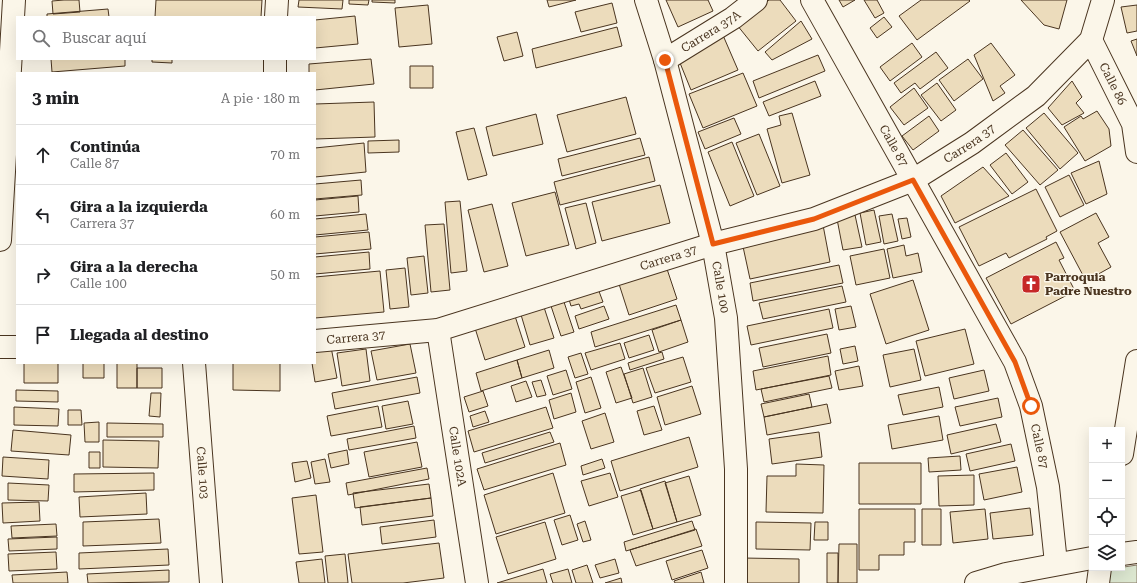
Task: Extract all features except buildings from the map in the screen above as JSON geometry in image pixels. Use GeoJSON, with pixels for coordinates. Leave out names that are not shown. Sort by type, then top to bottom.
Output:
{"type":"FeatureCollection","features":[{"type":"Feature","properties":{"kind":"street"},"geometry":{"type":"LineString","coordinates":[[0,240],[14,0]]}},
{"type":"Feature","properties":{"kind":"street"},"geometry":{"type":"LineString","coordinates":[[276,16],[277,0]]}},
{"type":"Feature","properties":{"kind":"street","name":"Calle 100"},"geometry":{"type":"LineString","coordinates":[[646,0],[665,60],[713,244],[726,318],[736,469],[736,583]]}},
{"type":"Feature","properties":{"kind":"street","name":"Carrera 37A"},"geometry":{"type":"LineString","coordinates":[[665,60],[733,18],[756,0]]}},
{"type":"Feature","properties":{"kind":"street","name":"Calle 87"},"geometry":{"type":"LineString","coordinates":[[812,0],[1015,362],[1031,406],[1045,472],[1056,563]]}},
{"type":"Feature","properties":{"kind":"street"},"geometry":{"type":"LineString","coordinates":[[1091,40],[1102,0]]}},
{"type":"Feature","properties":{"kind":"street","name":"Carrera 37"},"geometry":{"type":"LineString","coordinates":[[316,341],[438,330],[713,244],[814,219],[913,180],[972,143],[1036,96],[1091,40]]}},
{"type":"Feature","properties":{"kind":"street","name":"Calle 86"},"geometry":{"type":"LineString","coordinates":[[1091,40],[1133,124],[1137,152]]}},
{"type":"Feature","properties":{"kind":"street"},"geometry":{"type":"LineString","coordinates":[[275,60],[275,72]]}},
{"type":"Feature","properties":{"kind":"street","name":"Calle 102A"},"geometry":{"type":"LineString","coordinates":[[438,330],[477,583]]}},
{"type":"Feature","properties":{"kind":"street"},"geometry":{"type":"LineString","coordinates":[[0,347],[16,347]]}},
{"type":"Feature","properties":{"kind":"street"},"geometry":{"type":"LineString","coordinates":[[1125,445],[1132,425],[1137,361]]}},
{"type":"Feature","properties":{"kind":"street","name":"Calle 103"},"geometry":{"type":"LineString","coordinates":[[194,364],[210,583]]}},
{"type":"Feature","properties":{"kind":"street"},"geometry":{"type":"LineString","coordinates":[[1125,554],[1137,552]]}},
{"type":"Feature","properties":{"kind":"street"},"geometry":{"type":"LineString","coordinates":[[976,583],[1006,574],[1056,563],[1089,558]]}},
{"type":"Feature","properties":{"kind":"street"},"geometry":{"type":"LineString","coordinates":[[1098,583],[1100,571]]}},
{"type":"Feature","properties":{"kind":"green space"},"geometry":{"type":"Polygon","coordinates":[[[1137,565],[1137,583],[1108,583],[1111,571],[1125,571],[1125,567],[1137,565]]]}},
{"type":"Feature","properties":{"kind":"place","name":"Parroquia Padre Nuestro"},"geometry":{"type":"Point","coordinates":[1031,284]}},
{"type":"Feature","properties":{"kind":"route"},"geometry":{"type":"LineString","coordinates":[[665,60],[713,244],[814,219],[913,180],[1015,362],[1031,406]]}}]}
